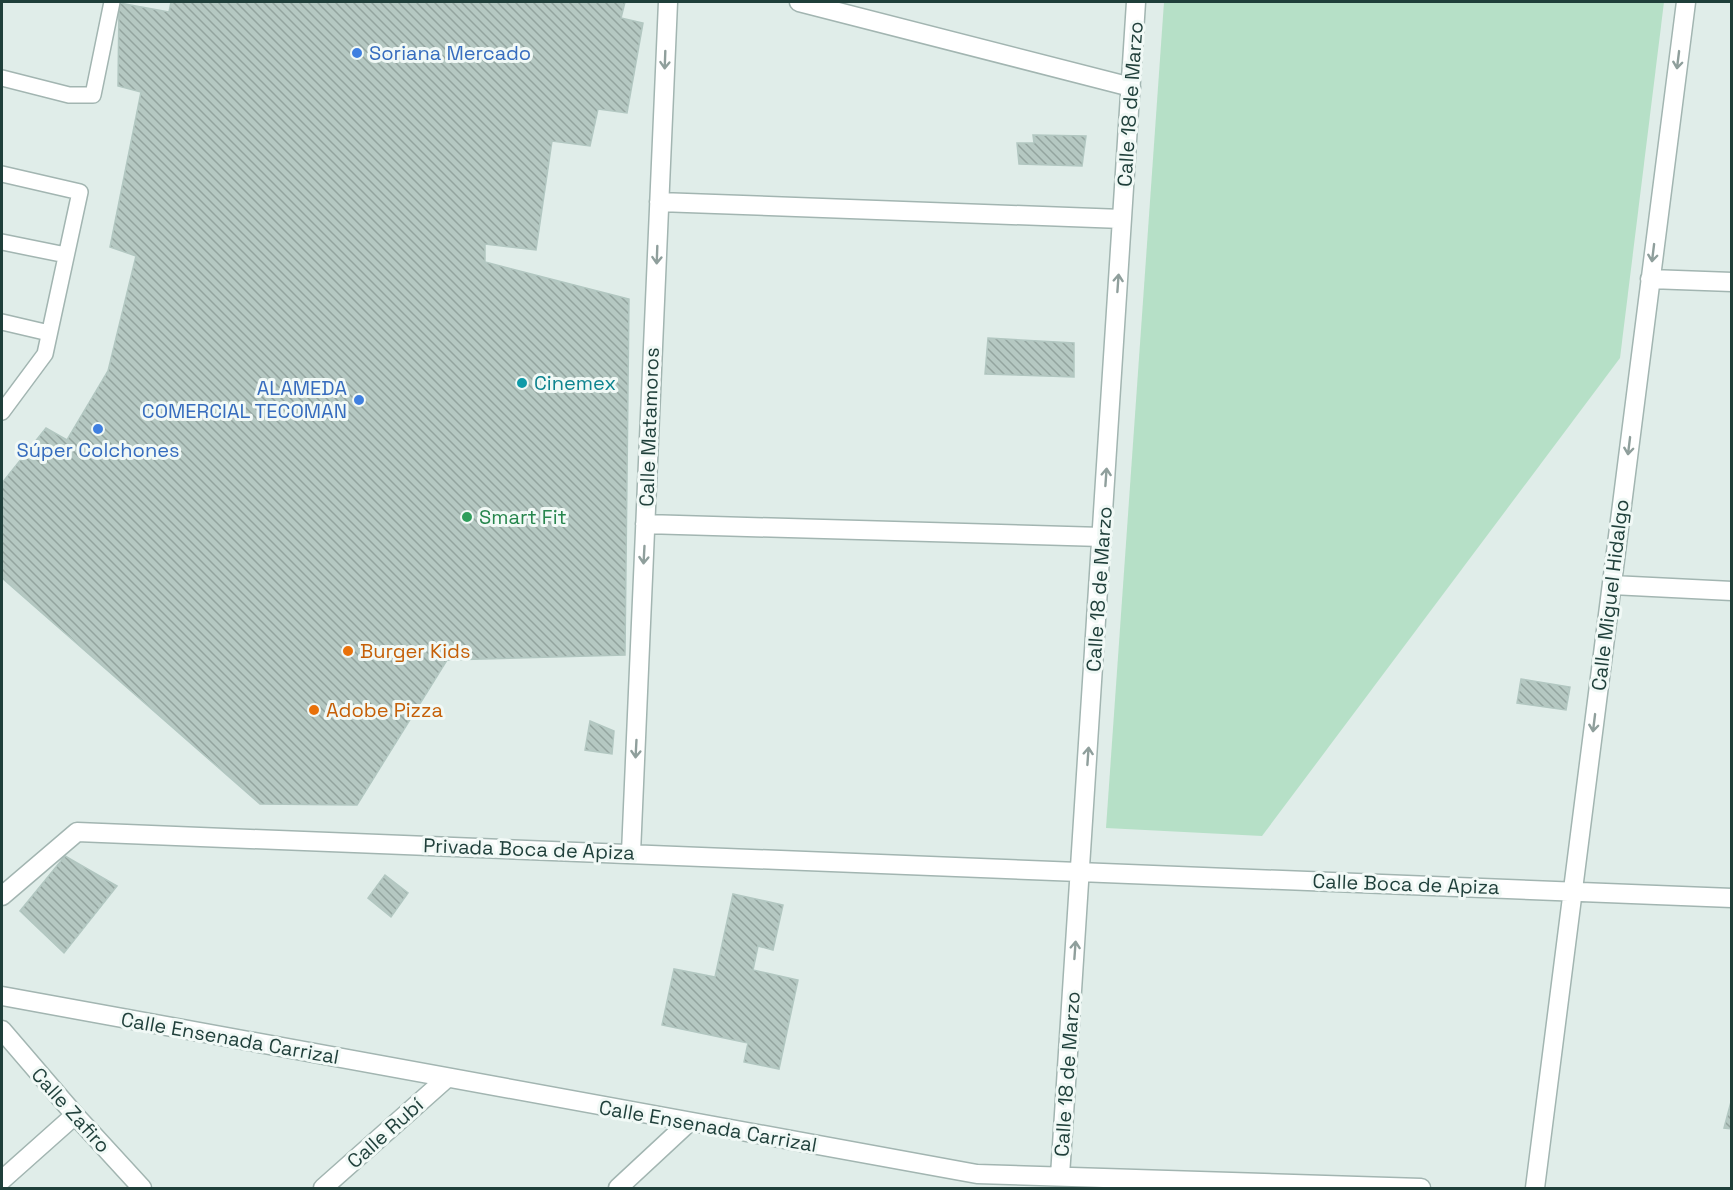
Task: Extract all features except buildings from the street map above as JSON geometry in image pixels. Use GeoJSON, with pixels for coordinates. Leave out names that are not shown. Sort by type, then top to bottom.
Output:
{"type":"FeatureCollection","features":[{"type":"Feature","properties":{"kind":"street","name":"Calle Matamoros"},"geometry":{"type":"LineString","coordinates":[[631,853],[668,2]]}},
{"type":"Feature","properties":{"kind":"street"},"geometry":{"type":"LineString","coordinates":[[799,2],[1131,87]]}},
{"type":"Feature","properties":{"kind":"street","name":"Calle 18 de Marzo"},"geometry":{"type":"LineString","coordinates":[[1055,1182],[1080,871],[1136,2]]}},
{"type":"Feature","properties":{"kind":"street","name":"Calle Miguel Hidalgo"},"geometry":{"type":"LineString","coordinates":[[1535,1188],[1686,2]]}},
{"type":"Feature","properties":{"kind":"street"},"geometry":{"type":"LineString","coordinates":[[659,202],[1122,219]]}},
{"type":"Feature","properties":{"kind":"street"},"geometry":{"type":"LineString","coordinates":[[1650,279],[1731,282]]}},
{"type":"Feature","properties":{"kind":"street"},"geometry":{"type":"LineString","coordinates":[[645,524],[1102,537]]}},
{"type":"Feature","properties":{"kind":"street"},"geometry":{"type":"LineString","coordinates":[[1612,585],[1731,591]]}},
{"type":"Feature","properties":{"kind":"street","name":"Privada Boca de Apiza"},"geometry":{"type":"LineString","coordinates":[[2,896],[77,832],[1080,871]]}},
{"type":"Feature","properties":{"kind":"street","name":"Calle Boca de Apiza"},"geometry":{"type":"LineString","coordinates":[[1080,871],[1731,898]]}},
{"type":"Feature","properties":{"kind":"street","name":"Calle Ensenada Carrizal"},"geometry":{"type":"LineString","coordinates":[[2,996],[977,1174],[1055,1182],[1421,1188]]}},
{"type":"Feature","properties":{"kind":"street","name":"Calle Zafiro"},"geometry":{"type":"LineString","coordinates":[[2,1030],[142,1188]]}},
{"type":"Feature","properties":{"kind":"street","name":"Calle Rubí"},"geometry":{"type":"LineString","coordinates":[[323,1188],[447,1078]]}},
{"type":"Feature","properties":{"kind":"street"},"geometry":{"type":"LineString","coordinates":[[2,1180],[75,1115]]}},
{"type":"Feature","properties":{"kind":"street"},"geometry":{"type":"LineString","coordinates":[[618,1188],[688,1123]]}},
{"type":"Feature","properties":{"kind":"street"},"geometry":{"type":"LineString","coordinates":[[962,1188],[977,1174]]}},
{"type":"Feature","properties":{"kind":"lane"},"geometry":{"type":"LineString","coordinates":[[2,78],[69,95],[93,95],[112,2]]}},
{"type":"Feature","properties":{"kind":"lane"},"geometry":{"type":"LineString","coordinates":[[2,174],[80,192],[45,354],[2,412]]}},
{"type":"Feature","properties":{"kind":"lane"},"geometry":{"type":"LineString","coordinates":[[2,242],[66,255]]}},
{"type":"Feature","properties":{"kind":"lane"},"geometry":{"type":"LineString","coordinates":[[2,322],[49,333]]}},
{"type":"Feature","properties":{"kind":"green space"},"geometry":{"type":"Polygon","coordinates":[[[1164,2],[1664,2],[1620,358],[1262,836],[1106,828],[1164,2]]]}},
{"type":"Feature","properties":{"kind":"place","name":"Soriana Mercado"},"geometry":{"type":"Point","coordinates":[357,53]}},
{"type":"Feature","properties":{"kind":"place","name":"Cinemex"},"geometry":{"type":"Point","coordinates":[522,383]}},
{"type":"Feature","properties":{"kind":"place","name":"ALAMEDA COMERCIAL TECOMAN"},"geometry":{"type":"Point","coordinates":[359,400]}},
{"type":"Feature","properties":{"kind":"place","name":"Súper Colchones"},"geometry":{"type":"Point","coordinates":[98,429]}},
{"type":"Feature","properties":{"kind":"place","name":"Smart Fit"},"geometry":{"type":"Point","coordinates":[467,517]}},
{"type":"Feature","properties":{"kind":"place","name":"Burger Kids"},"geometry":{"type":"Point","coordinates":[348,651]}},
{"type":"Feature","properties":{"kind":"place","name":"Adobe Pizza"},"geometry":{"type":"Point","coordinates":[314,710]}}]}
